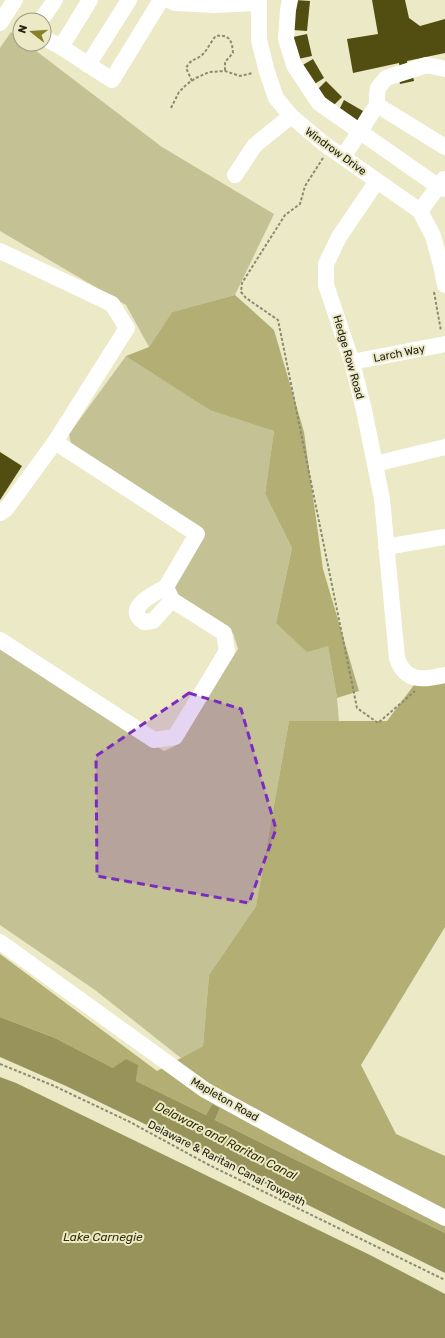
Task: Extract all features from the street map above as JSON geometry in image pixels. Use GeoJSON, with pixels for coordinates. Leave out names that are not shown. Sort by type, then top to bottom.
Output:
{"type":"FeatureCollection","features":[{"type":"Feature","properties":{"kind":"street"},"geometry":{"type":"LineString","coordinates":[[0,23],[15,0]]}},
{"type":"Feature","properties":{"kind":"street"},"geometry":{"type":"LineString","coordinates":[[47,12],[55,0]]}},
{"type":"Feature","properties":{"kind":"street"},"geometry":{"type":"LineString","coordinates":[[61,47],[90,0]]}},
{"type":"Feature","properties":{"kind":"street"},"geometry":{"type":"LineString","coordinates":[[88,65],[129,0]]}},
{"type":"Feature","properties":{"kind":"street"},"geometry":{"type":"LineString","coordinates":[[52,42],[112,80],[160,0]]}},
{"type":"Feature","properties":{"kind":"street"},"geometry":{"type":"LineString","coordinates":[[168,0],[175,3],[259,1]]}},
{"type":"Feature","properties":{"kind":"street"},"geometry":{"type":"LineString","coordinates":[[290,0],[286,39],[294,65],[319,103],[360,132],[443,185],[420,211]]}},
{"type":"Feature","properties":{"kind":"street","name":"Windrow Drive"},"geometry":{"type":"LineString","coordinates":[[259,1],[259,40],[267,72],[276,98],[328,156],[377,181],[420,211],[433,236],[442,269],[439,288]]}},
{"type":"Feature","properties":{"kind":"street"},"geometry":{"type":"LineString","coordinates":[[328,156],[360,132],[377,105],[378,88],[386,78],[427,65],[445,69]]}},
{"type":"Feature","properties":{"kind":"street"},"geometry":{"type":"LineString","coordinates":[[377,105],[445,147]]}},
{"type":"Feature","properties":{"kind":"street"},"geometry":{"type":"LineString","coordinates":[[234,175],[255,145],[291,116]]}},
{"type":"Feature","properties":{"kind":"street","name":"Hedge Row Road"},"geometry":{"type":"LineString","coordinates":[[377,181],[339,237],[326,264],[326,284],[352,362],[364,410],[382,499],[397,658],[404,671],[411,676],[427,680]]}},
{"type":"Feature","properties":{"kind":"street"},"geometry":{"type":"LineString","coordinates":[[0,251],[112,304],[127,328],[55,442],[6,509],[0,514]]}},
{"type":"Feature","properties":{"kind":"street","name":"Larch Way"},"geometry":{"type":"LineString","coordinates":[[352,362],[444,344]]}},
{"type":"Feature","properties":{"kind":"street"},"geometry":{"type":"LineString","coordinates":[[0,640],[154,740],[175,737],[227,651],[224,633],[169,593],[197,534],[55,442]]}},
{"type":"Feature","properties":{"kind":"street"},"geometry":{"type":"LineString","coordinates":[[375,464],[445,446]]}},
{"type":"Feature","properties":{"kind":"street"},"geometry":{"type":"LineString","coordinates":[[386,547],[445,537]]}},
{"type":"Feature","properties":{"kind":"street"},"geometry":{"type":"LineString","coordinates":[[427,680],[445,675]]}},
{"type":"Feature","properties":{"kind":"street","name":"Mapleton Road"},"geometry":{"type":"LineString","coordinates":[[0,942],[205,1090],[337,1162],[445,1218]]}},
{"type":"Feature","properties":{"kind":"path"},"geometry":{"type":"LineString","coordinates":[[192,81],[186,68],[188,63],[192,59],[202,56],[211,41],[216,36],[223,35],[229,38],[232,43],[233,53],[225,62],[225,71]]}},
{"type":"Feature","properties":{"kind":"path"},"geometry":{"type":"LineString","coordinates":[[171,108],[179,92],[192,81],[209,72],[225,71],[240,76],[253,73]]}},
{"type":"Feature","properties":{"kind":"path"},"geometry":{"type":"LineString","coordinates":[[328,156],[305,186],[300,204],[285,215],[242,283],[241,292],[246,298],[278,320],[357,708],[378,723],[427,680]]}},
{"type":"Feature","properties":{"kind":"path"},"geometry":{"type":"LineString","coordinates":[[439,288],[444,344]]}},
{"type":"Feature","properties":{"kind":"path","name":"Delaware & Raritan Canal Towpath"},"geometry":{"type":"LineString","coordinates":[[0,1064],[52,1085],[130,1122],[209,1165],[445,1280]]}},
{"type":"Feature","properties":{"kind":"highlighted area"},"geometry":{"type":"Polygon","coordinates":[[[189,693],[241,709],[276,829],[249,903],[97,876],[96,756],[189,693]]]}},
{"type":"Feature","properties":{"kind":"shaded area"},"geometry":{"type":"Polygon","coordinates":[[[11,32],[12,52],[37,52],[162,147],[274,214],[235,295],[172,312],[149,347],[126,305],[0,231],[0,48],[11,32]]]}},
{"type":"Feature","properties":{"kind":"shaded area"},"geometry":{"type":"Polygon","coordinates":[[[235,295],[274,330],[304,432],[323,569],[359,691],[337,698],[328,646],[307,652],[276,623],[292,548],[265,494],[274,431],[210,410],[126,356],[149,347],[172,312],[235,295]]]}},
{"type":"Feature","properties":{"kind":"shaded area"},"geometry":{"type":"Polygon","coordinates":[[[126,356],[255,424],[274,431],[265,494],[292,548],[276,623],[328,646],[337,698],[339,721],[289,721],[256,906],[209,975],[203,1046],[181,1058],[95,990],[0,925],[0,645],[164,751],[175,746],[238,649],[233,633],[176,593],[175,587],[199,536],[71,444],[69,434],[126,356]]]}},
{"type":"Feature","properties":{"kind":"shaded area"},"geometry":{"type":"Polygon","coordinates":[[[445,674],[445,927],[361,1065],[396,1134],[445,1156],[445,1233],[215,1120],[220,1108],[212,1104],[206,1115],[136,1081],[137,1065],[113,1068],[55,1038],[0,1017],[0,954],[157,1071],[203,1046],[209,975],[256,906],[289,721],[387,721],[420,677],[445,674]]]}},
{"type":"Feature","properties":{"kind":"water","name":"Delaware and Raritan Canal"},"geometry":{"type":"Polygon","coordinates":[[[0,1017],[55,1038],[113,1068],[126,1059],[138,1065],[136,1081],[206,1115],[212,1104],[220,1108],[215,1120],[445,1233],[445,1273],[149,1126],[66,1086],[0,1057],[0,1017]]]}},
{"type":"Feature","properties":{"kind":"water","name":"Lake Carnegie"},"geometry":{"type":"Polygon","coordinates":[[[0,1077],[16,1083],[370,1255],[445,1294],[445,1338],[0,1338],[0,1077]]]}},
{"type":"Feature","properties":{"kind":"building"},"geometry":{"type":"Polygon","coordinates":[[[295,0],[310,1],[307,31],[293,30],[295,0]]]}},
{"type":"Feature","properties":{"kind":"building"},"geometry":{"type":"Polygon","coordinates":[[[372,0],[405,0],[409,18],[420,26],[445,19],[445,53],[407,61],[408,68],[411,67],[414,81],[400,84],[397,69],[400,69],[399,63],[353,73],[347,39],[378,34],[372,0]]]}},
{"type":"Feature","properties":{"kind":"building"},"geometry":{"type":"Polygon","coordinates":[[[307,34],[312,56],[298,59],[293,37],[307,34]]]}},
{"type":"Feature","properties":{"kind":"building"},"geometry":{"type":"Polygon","coordinates":[[[313,59],[324,78],[313,85],[301,66],[313,59]]]}},
{"type":"Feature","properties":{"kind":"building"},"geometry":{"type":"Polygon","coordinates":[[[326,81],[342,97],[333,106],[317,90],[326,81]]]}},
{"type":"Feature","properties":{"kind":"building"},"geometry":{"type":"Polygon","coordinates":[[[344,100],[363,111],[356,123],[338,112],[344,100]]]}},
{"type":"Feature","properties":{"kind":"building"},"geometry":{"type":"Polygon","coordinates":[[[0,452],[22,466],[0,500],[0,452]]]}}]}
